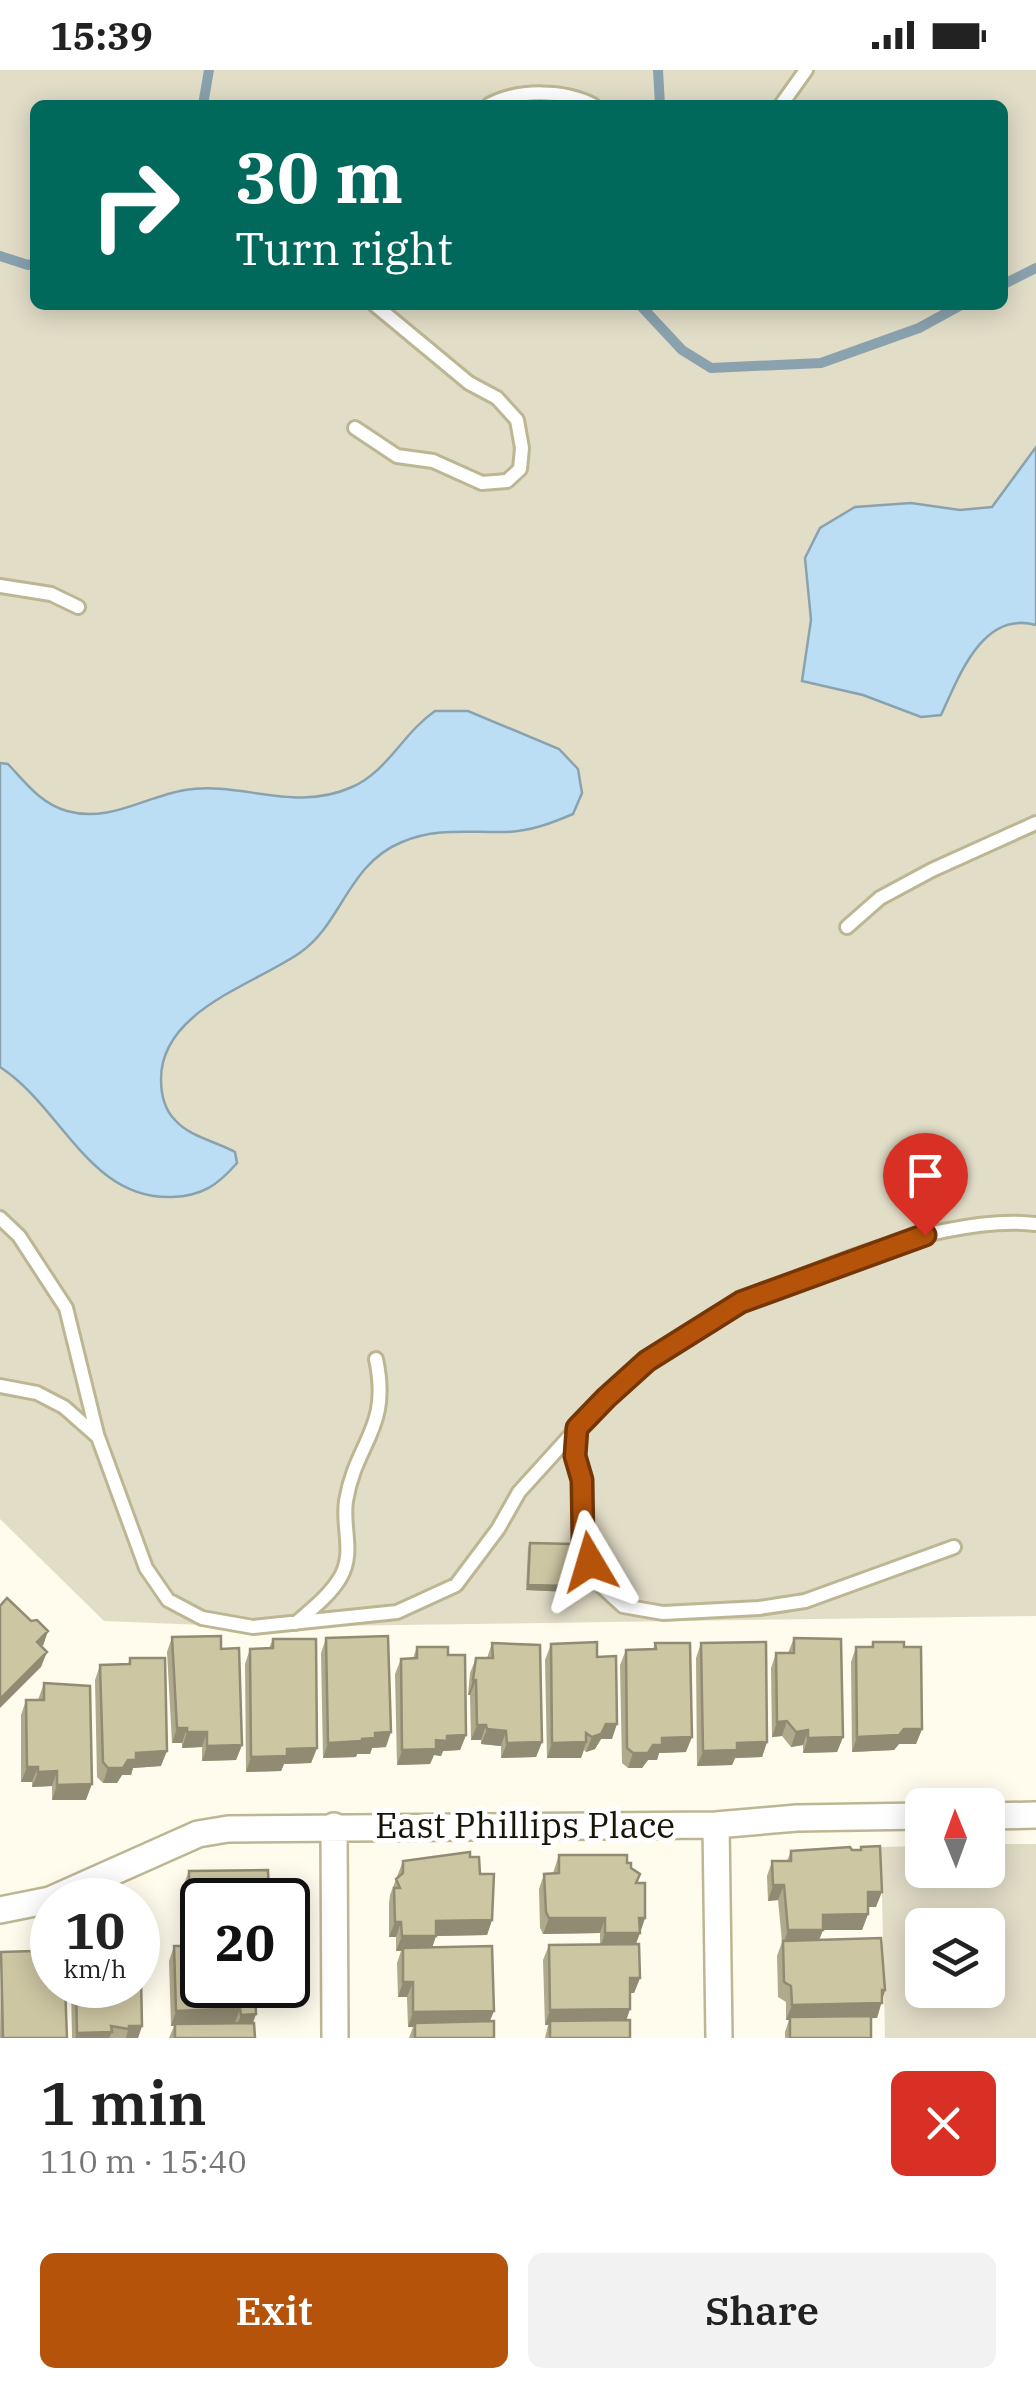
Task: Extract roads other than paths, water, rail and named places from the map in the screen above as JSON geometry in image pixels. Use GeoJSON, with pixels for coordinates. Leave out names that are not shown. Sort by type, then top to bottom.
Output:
{"type":"FeatureCollection","features":[{"type":"Feature","properties":{"kind":"street"},"geometry":{"type":"LineString","coordinates":[[1005,1816],[1036,1815]]}},
{"type":"Feature","properties":{"kind":"street","name":"East Phillips Place"},"geometry":{"type":"LineString","coordinates":[[0,1910],[50,1900],[198,1834],[228,1829],[716,1825],[797,1818],[905,1816]]}},
{"type":"Feature","properties":{"kind":"street","name":"East Phillips Place"},"geometry":{"type":"LineString","coordinates":[[716,1825],[718,2038]]}},
{"type":"Feature","properties":{"kind":"street","name":"East Phillips Place"},"geometry":{"type":"LineString","coordinates":[[334,1826],[334,2038]]}},
{"type":"Feature","properties":{"kind":"lane"},"geometry":{"type":"LineString","coordinates":[[785,100],[806,70]]}},
{"type":"Feature","properties":{"kind":"lane"},"geometry":{"type":"LineString","coordinates":[[497,100],[555,94],[576,100]]}},
{"type":"Feature","properties":{"kind":"lane"},"geometry":{"type":"LineString","coordinates":[[355,428],[397,456],[433,461],[482,484],[507,481],[520,468],[522,448],[517,420],[497,398],[448,366],[380,310]]}},
{"type":"Feature","properties":{"kind":"lane"},"geometry":{"type":"LineString","coordinates":[[0,586],[51,594],[78,607]]}},
{"type":"Feature","properties":{"kind":"lane"},"geometry":{"type":"LineString","coordinates":[[848,928],[880,898],[1036,823]]}},
{"type":"Feature","properties":{"kind":"lane"},"geometry":{"type":"LineString","coordinates":[[0,1218],[18,1236],[66,1308],[98,1437],[146,1568],[168,1600],[202,1618],[254,1628],[397,1612],[456,1585],[498,1530],[519,1492],[577,1428],[647,1361],[741,1302],[925,1235],[1010,1221],[1036,1224]]}},
{"type":"Feature","properties":{"kind":"lane"},"geometry":{"type":"LineString","coordinates":[[294,1624],[326,1597],[342,1576],[349,1550],[345,1505],[353,1473],[379,1418],[382,1386],[376,1359]]}},
{"type":"Feature","properties":{"kind":"lane"},"geometry":{"type":"LineString","coordinates":[[0,1386],[38,1394],[64,1407],[98,1437]]}},
{"type":"Feature","properties":{"kind":"lane"},"geometry":{"type":"LineString","coordinates":[[577,1428],[575,1456],[582,1480],[583,1541],[597,1582],[623,1606],[679,1612],[805,1601],[954,1547]]}},
{"type":"Feature","properties":{"kind":"water"},"geometry":{"type":"Polygon","coordinates":[[[1036,447],[1036,625],[1017,623],[1001,627],[987,637],[965,666],[941,715],[921,717],[863,695],[802,681],[811,620],[805,558],[820,528],[855,507],[911,503],[960,510],[992,507],[1036,447]]]}},
{"type":"Feature","properties":{"kind":"water"},"geometry":{"type":"Polygon","coordinates":[[[435,711],[468,711],[559,749],[578,769],[582,793],[573,814],[516,831],[415,837],[369,864],[315,940],[193,1017],[165,1055],[162,1090],[171,1116],[188,1131],[235,1152],[237,1163],[209,1188],[183,1196],[143,1194],[119,1184],[97,1168],[22,1084],[0,1067],[0,763],[8,764],[49,803],[82,814],[112,811],[170,793],[206,788],[310,797],[331,794],[365,780],[435,711]]]}},
{"type":"Feature","properties":{"kind":"waterway"},"geometry":{"type":"LineString","coordinates":[[204,100],[209,70]]}},
{"type":"Feature","properties":{"kind":"waterway"},"geometry":{"type":"LineString","coordinates":[[658,70],[660,100]]}},
{"type":"Feature","properties":{"kind":"waterway"},"geometry":{"type":"LineString","coordinates":[[0,256],[30,264]]}},
{"type":"Feature","properties":{"kind":"waterway"},"geometry":{"type":"LineString","coordinates":[[1008,282],[1036,268]]}},
{"type":"Feature","properties":{"kind":"waterway"},"geometry":{"type":"LineString","coordinates":[[645,310],[682,350],[711,368],[821,363],[919,328],[952,310]]}}]}
